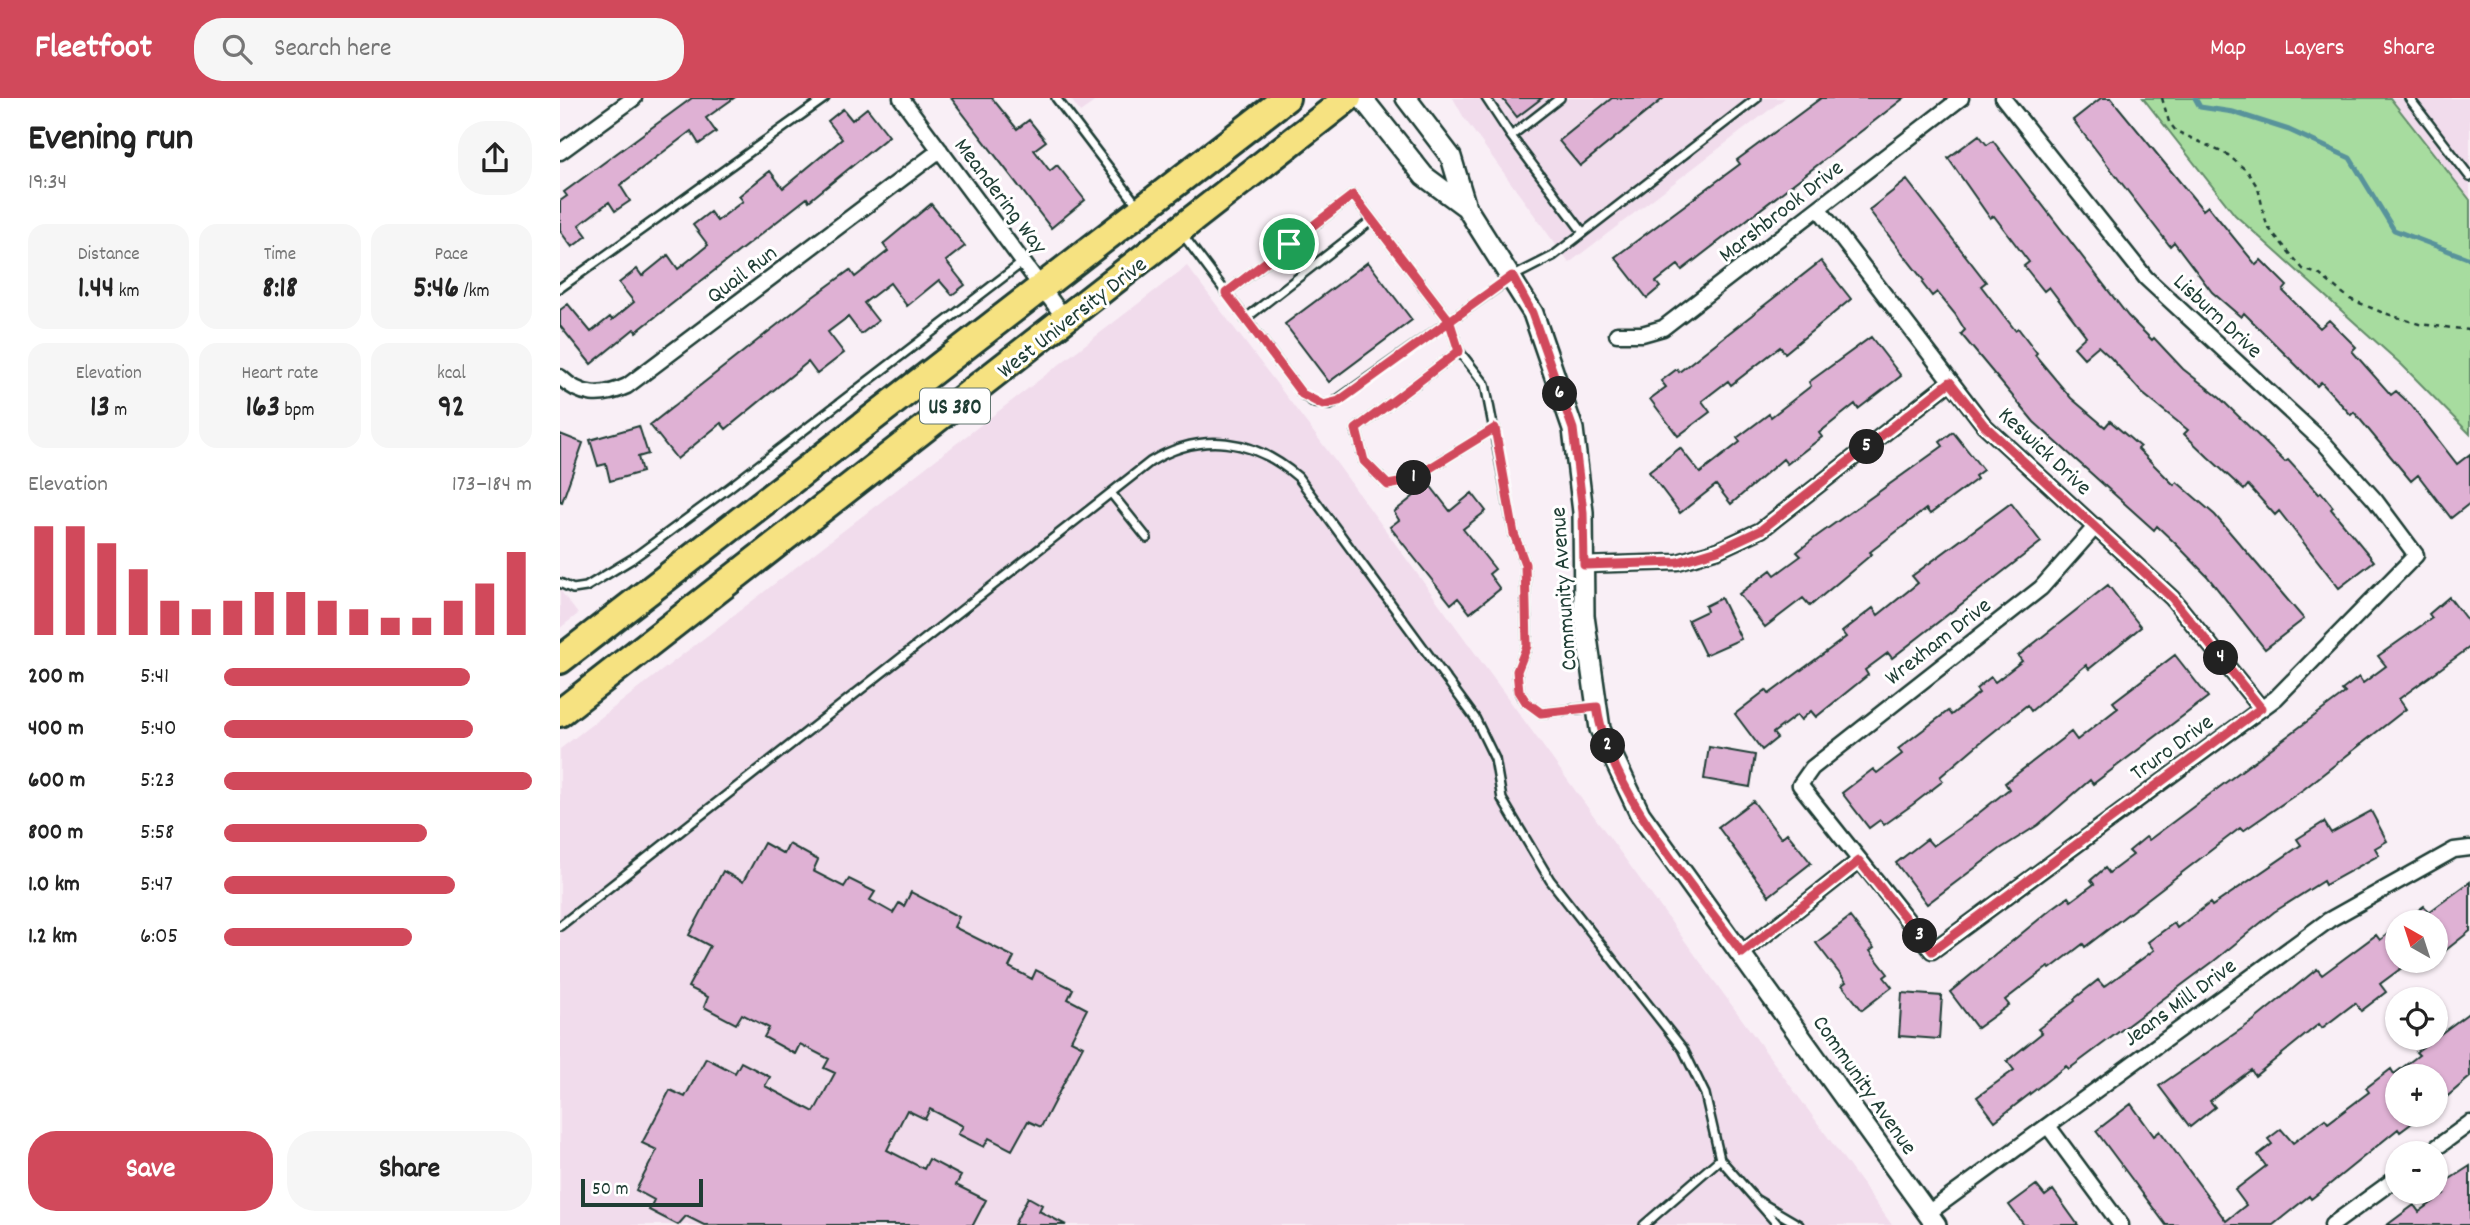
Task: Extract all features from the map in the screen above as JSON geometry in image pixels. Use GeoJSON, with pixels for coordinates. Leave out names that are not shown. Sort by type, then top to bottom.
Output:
{"type":"FeatureCollection","features":[{"type":"Feature","properties":{"kind":"highway","name":"West University Drive"},"geometry":{"type":"LineString","coordinates":[[560,660],[1286,98]]}},
{"type":"Feature","properties":{"kind":"highway","name":"West University Drive"},"geometry":{"type":"LineString","coordinates":[[560,713],[1180,232],[1348,98]]}},
{"type":"Feature","properties":{"kind":"street"},"geometry":{"type":"LineString","coordinates":[[560,152],[634,98]]}},
{"type":"Feature","properties":{"kind":"street","name":"Meandering Way"},"geometry":{"type":"LineString","coordinates":[[901,98],[1066,320]]}},
{"type":"Feature","properties":{"kind":"street","name":"Community Avenue"},"geometry":{"type":"LineString","coordinates":[[1362,98],[1424,176],[1466,207]]}},
{"type":"Feature","properties":{"kind":"street","name":"Community Avenue"},"geometry":{"type":"LineString","coordinates":[[1406,98],[1451,157],[1466,207],[1512,276],[1532,313],[1573,429],[1583,512],[1584,616],[1600,729],[1640,814],[1932,1219]]}},
{"type":"Feature","properties":{"kind":"street","name":"Marshbrook Drive"},"geometry":{"type":"LineString","coordinates":[[1617,334],[1642,334],[1662,328],[1961,98]]}},
{"type":"Feature","properties":{"kind":"street","name":"Lisburn Drive"},"geometry":{"type":"LineString","coordinates":[[2003,98],[2146,278],[2324,443],[2375,500],[2416,555]]}},
{"type":"Feature","properties":{"kind":"street","name":"Quail Run"},"geometry":{"type":"LineString","coordinates":[[560,377],[575,390],[586,394],[599,395],[627,386],[940,150]]}},
{"type":"Feature","properties":{"kind":"street","name":"Keswick Drive"},"geometry":{"type":"LineString","coordinates":[[1819,209],[1984,425],[2172,598],[2261,708]]}},
{"type":"Feature","properties":{"kind":"street"},"geometry":{"type":"LineString","coordinates":[[1584,565],[1678,562],[1718,550],[1761,530],[1950,382]]}},
{"type":"Feature","properties":{"kind":"street","name":"Wrexham Drive"},"geometry":{"type":"LineString","coordinates":[[1859,861],[1800,785],[1812,768],[2041,587],[2096,526]]}},
{"type":"Feature","properties":{"kind":"street","name":"Truro Drive"},"geometry":{"type":"LineString","coordinates":[[1859,861],[1932,951],[2261,708],[2322,654],[2416,555]]}},
{"type":"Feature","properties":{"kind":"street","name":"Jeans Mill Drive"},"geometry":{"type":"LineString","coordinates":[[1932,1219],[2048,1126],[2329,920],[2454,850],[2470,848]]}},
{"type":"Feature","properties":{"kind":"street"},"geometry":{"type":"LineString","coordinates":[[1742,953],[1859,861]]}},
{"type":"Feature","properties":{"kind":"street"},"geometry":{"type":"LineString","coordinates":[[2445,1141],[2470,1123]]}},
{"type":"Feature","properties":{"kind":"street"},"geometry":{"type":"LineString","coordinates":[[2048,1126],[2121,1225]]}},
{"type":"Feature","properties":{"kind":"street"},"geometry":{"type":"LineString","coordinates":[[2332,1225],[2385,1186]]}},
{"type":"Feature","properties":{"kind":"lane"},"geometry":{"type":"LineString","coordinates":[[560,288],[825,98]]}},
{"type":"Feature","properties":{"kind":"lane"},"geometry":{"type":"LineString","coordinates":[[1056,98],[1141,209]]}},
{"type":"Feature","properties":{"kind":"lane"},"geometry":{"type":"LineString","coordinates":[[1486,98],[1582,231]]}},
{"type":"Feature","properties":{"kind":"lane"},"geometry":{"type":"LineString","coordinates":[[1511,136],[1560,98]]}},
{"type":"Feature","properties":{"kind":"lane"},"geometry":{"type":"LineString","coordinates":[[1180,232],[1302,394],[1315,404],[1331,405],[1512,276],[1553,256],[1757,98]]}},
{"type":"Feature","properties":{"kind":"lane"},"geometry":{"type":"LineString","coordinates":[[2409,98],[2470,177]]}},
{"type":"Feature","properties":{"kind":"lane"},"geometry":{"type":"LineString","coordinates":[[1226,293],[1353,195],[1449,320],[1459,351],[1485,384],[1514,534],[1525,564],[1527,646],[1517,671],[1519,691],[1526,702],[1541,713],[1597,707]]}},
{"type":"Feature","properties":{"kind":"lane"},"geometry":{"type":"LineString","coordinates":[[1245,319],[1372,220]]}},
{"type":"Feature","properties":{"kind":"lane"},"geometry":{"type":"LineString","coordinates":[[560,583],[573,589],[586,587],[632,559],[1023,262]]}},
{"type":"Feature","properties":{"kind":"lane"},"geometry":{"type":"LineString","coordinates":[[1459,351],[1356,429],[1364,461],[1388,485],[1409,481],[1495,428]]}},
{"type":"Feature","properties":{"kind":"lane"},"geometry":{"type":"LineString","coordinates":[[560,926],[1111,493],[1170,450],[1208,441],[1249,447],[1283,464],[1298,477],[1475,718],[1495,759],[1502,799],[1550,880],[1683,1049],[1705,1094],[1720,1159],[1778,1225]]}},
{"type":"Feature","properties":{"kind":"lane"},"geometry":{"type":"LineString","coordinates":[[1111,493],[1147,538]]}},
{"type":"Feature","properties":{"kind":"lane"},"geometry":{"type":"LineString","coordinates":[[1644,1225],[1720,1159]]}},
{"type":"Feature","properties":{"kind":"lane"},"geometry":{"type":"LineString","coordinates":[[1751,1197],[1786,1214],[1799,1225]]}},
{"type":"Feature","properties":{"kind":"path"},"geometry":{"type":"LineString","coordinates":[[2162,98],[2169,122],[2176,131],[2228,155],[2248,172],[2258,188],[2267,226],[2303,269],[2320,275],[2350,299],[2381,312],[2419,324],[2470,330]]}},
{"type":"Feature","properties":{"kind":"shaded area"},"geometry":{"type":"Polygon","coordinates":[[[1070,98],[1100,98],[1080,112],[1070,98]]]}},
{"type":"Feature","properties":{"kind":"shaded area"},"geometry":{"type":"Polygon","coordinates":[[[1453,98],[1785,98],[1569,263],[1464,118],[1453,98]]]}},
{"type":"Feature","properties":{"kind":"shaded area"},"geometry":{"type":"Polygon","coordinates":[[[2390,98],[2470,98],[2470,200],[2390,98]]]}},
{"type":"Feature","properties":{"kind":"shaded area"},"geometry":{"type":"Polygon","coordinates":[[[1187,266],[1327,450],[1892,1225],[560,1225],[560,749],[1187,266]]]}},
{"type":"Feature","properties":{"kind":"shaded area"},"geometry":{"type":"Polygon","coordinates":[[[560,590],[578,614],[560,628],[560,590]]]}},
{"type":"Feature","properties":{"kind":"green space"},"geometry":{"type":"Polygon","coordinates":[[[2143,98],[2390,98],[2470,200],[2470,434],[2402,365],[2235,215],[2143,98]]]}},
{"type":"Feature","properties":{"kind":"building"},"geometry":{"type":"Polygon","coordinates":[[[692,98],[734,98],[706,118],[716,132],[699,144],[691,131],[620,185],[630,201],[615,211],[609,202],[579,225],[587,236],[572,247],[560,231],[560,201],[567,196],[564,192],[692,98]]]}},
{"type":"Feature","properties":{"kind":"building"},"geometry":{"type":"Polygon","coordinates":[[[951,98],[992,98],[1017,129],[1029,120],[1046,141],[1034,150],[1050,171],[1057,165],[1085,200],[1051,228],[951,98]]]}},
{"type":"Feature","properties":{"kind":"building"},"geometry":{"type":"Polygon","coordinates":[[[1502,98],[1542,98],[1517,117],[1502,98]]]}},
{"type":"Feature","properties":{"kind":"building"},"geometry":{"type":"Polygon","coordinates":[[[1612,98],[1664,98],[1580,166],[1559,141],[1612,98]]]}},
{"type":"Feature","properties":{"kind":"building"},"geometry":{"type":"Polygon","coordinates":[[[1821,98],[1904,98],[1682,270],[1678,265],[1656,282],[1660,287],[1647,298],[1615,257],[1740,164],[1737,160],[1821,98]]]}},
{"type":"Feature","properties":{"kind":"building"},"geometry":{"type":"Polygon","coordinates":[[[2101,98],[2111,98],[2203,210],[2208,206],[2256,265],[2261,260],[2287,286],[2283,291],[2320,328],[2329,320],[2356,347],[2352,351],[2391,395],[2396,391],[2411,405],[2457,464],[2470,454],[2470,503],[2451,518],[2418,475],[2411,481],[2354,412],[2351,415],[2321,382],[2317,386],[2244,313],[2241,317],[2212,292],[2174,242],[2170,246],[2073,120],[2101,98]]]}},
{"type":"Feature","properties":{"kind":"building"},"geometry":{"type":"Polygon","coordinates":[[[867,108],[889,136],[809,201],[807,198],[591,364],[560,326],[560,310],[568,304],[591,332],[610,317],[612,320],[634,302],[619,283],[637,269],[642,276],[668,255],[678,269],[708,245],[693,225],[710,212],[717,221],[743,201],[739,196],[770,171],[783,188],[842,139],[828,121],[843,109],[852,120],[867,108]]]}},
{"type":"Feature","properties":{"kind":"building"},"geometry":{"type":"Polygon","coordinates":[[[1979,135],[1987,145],[1993,141],[2128,316],[2152,340],[2154,338],[2183,369],[2220,398],[2285,462],[2288,460],[2319,494],[2321,492],[2333,507],[2331,509],[2374,561],[2339,588],[2279,511],[2275,515],[2248,485],[2244,490],[2184,434],[2188,430],[2142,393],[2098,346],[2084,358],[2074,347],[2086,336],[2049,287],[2044,291],[2024,266],[2029,262],[1994,216],[1990,218],[1948,158],[1979,135]]]}},
{"type":"Feature","properties":{"kind":"building"},"geometry":{"type":"Polygon","coordinates":[[[1907,180],[1986,282],[1981,286],[2015,330],[2018,328],[2037,353],[2035,355],[2071,398],[2105,427],[2110,421],[2140,447],[2138,449],[2174,485],[2177,482],[2215,515],[2304,619],[2265,649],[2207,576],[2177,545],[2157,526],[2154,530],[2034,422],[1961,334],[1965,330],[1955,314],[1937,292],[1932,296],[1922,283],[1924,281],[1869,210],[1907,180]]]}},
{"type":"Feature","properties":{"kind":"building"},"geometry":{"type":"Polygon","coordinates":[[[931,204],[965,246],[946,261],[965,285],[952,295],[939,280],[907,306],[890,283],[864,303],[878,321],[861,334],[848,317],[828,332],[844,353],[817,374],[808,362],[726,429],[721,423],[677,459],[650,425],[850,270],[855,277],[888,251],[883,244],[931,204]]]}},
{"type":"Feature","properties":{"kind":"building"},"geometry":{"type":"Polygon","coordinates":[[[1821,261],[1851,299],[1785,353],[1780,347],[1731,385],[1728,381],[1702,401],[1710,412],[1678,436],[1650,399],[1666,387],[1661,381],[1677,369],[1679,372],[1821,261]]]}},
{"type":"Feature","properties":{"kind":"building"},"geometry":{"type":"Polygon","coordinates":[[[1368,262],[1412,320],[1329,382],[1285,324],[1368,262]]]}},
{"type":"Feature","properties":{"kind":"building"},"geometry":{"type":"Polygon","coordinates":[[[1871,337],[1901,376],[1858,409],[1855,404],[1819,433],[1822,437],[1787,464],[1783,459],[1731,504],[1716,485],[1680,513],[1649,472],[1680,448],[1700,473],[1740,442],[1737,438],[1769,414],[1771,417],[1811,386],[1809,382],[1871,337]]]}},
{"type":"Feature","properties":{"kind":"building"},"geometry":{"type":"Polygon","coordinates":[[[639,426],[648,454],[638,457],[642,472],[610,481],[606,464],[598,466],[590,440],[639,426]]]}},
{"type":"Feature","properties":{"kind":"building"},"geometry":{"type":"Polygon","coordinates":[[[1953,432],[1983,470],[1975,476],[1977,479],[1930,514],[1926,509],[1870,552],[1872,554],[1810,606],[1803,598],[1765,627],[1739,594],[1771,570],[1775,575],[1801,556],[1797,552],[1943,446],[1940,442],[1953,432]]]}},
{"type":"Feature","properties":{"kind":"building"},"geometry":{"type":"Polygon","coordinates":[[[560,434],[583,443],[562,502],[560,501],[560,434]]]}},
{"type":"Feature","properties":{"kind":"building"},"geometry":{"type":"Polygon","coordinates":[[[1429,484],[1450,511],[1472,493],[1486,511],[1463,529],[1495,569],[1489,574],[1500,589],[1470,613],[1458,598],[1451,604],[1390,527],[1399,520],[1394,512],[1429,484]]]}},
{"type":"Feature","properties":{"kind":"building"},"geometry":{"type":"Polygon","coordinates":[[[2011,503],[2041,542],[1892,658],[1888,653],[1865,670],[1868,675],[1816,717],[1811,711],[1801,720],[1797,715],[1773,733],[1777,738],[1762,750],[1735,714],[1766,690],[1769,694],[1846,637],[1842,632],[1873,608],[1878,615],[1918,583],[1912,576],[2011,503]]]}},
{"type":"Feature","properties":{"kind":"building"},"geometry":{"type":"Polygon","coordinates":[[[2108,585],[2141,627],[2089,669],[2086,665],[2031,711],[2027,705],[1940,777],[1943,781],[1912,805],[1884,825],[1880,820],[1869,828],[1842,793],[1873,769],[1877,773],[1902,754],[1898,749],[1948,711],[1951,715],[1979,693],[1976,689],[1991,677],[1995,682],[2022,661],[2018,656],[2108,585]]]}},
{"type":"Feature","properties":{"kind":"building"},"geometry":{"type":"Polygon","coordinates":[[[2449,597],[2470,624],[2470,647],[2399,699],[2406,709],[2304,789],[2243,831],[2240,828],[2085,947],[2083,944],[2050,969],[2048,967],[2005,1000],[2009,1005],[1977,1028],[1950,992],[2054,907],[2068,897],[2071,901],[2094,884],[2091,880],[2105,868],[2109,873],[2133,855],[2129,851],[2146,837],[2149,840],[2345,693],[2342,690],[2359,677],[2363,683],[2386,666],[2378,656],[2432,618],[2429,614],[2449,597]]]}},
{"type":"Feature","properties":{"kind":"building"},"geometry":{"type":"Polygon","coordinates":[[[1721,598],[1741,639],[1705,655],[1688,620],[1707,611],[1705,606],[1721,598]]]}},
{"type":"Feature","properties":{"kind":"building"},"geometry":{"type":"Polygon","coordinates":[[[2175,655],[2208,697],[2093,784],[2090,780],[2038,825],[2000,849],[1927,904],[1896,863],[1927,839],[1933,846],[1970,820],[2009,789],[2005,783],[2071,732],[2077,740],[2118,708],[2113,702],[2175,655]]]}},
{"type":"Feature","properties":{"kind":"building"},"geometry":{"type":"Polygon","coordinates":[[[1709,747],[1755,755],[1750,787],[1704,779],[1709,747]]]}},
{"type":"Feature","properties":{"kind":"building"},"geometry":{"type":"Polygon","coordinates":[[[1753,801],[1781,838],[1787,833],[1811,863],[1769,896],[1718,827],[1753,801]]]}},
{"type":"Feature","properties":{"kind":"building"},"geometry":{"type":"Polygon","coordinates":[[[2371,811],[2387,841],[2375,848],[2379,855],[2325,885],[2323,881],[2274,912],[2214,961],[2069,1069],[2066,1066],[1995,1121],[1977,1097],[2014,1070],[2007,1061],[2042,1033],[2038,1029],[2075,1001],[2074,999],[2098,980],[2104,987],[2154,950],[2148,942],[2174,923],[2177,928],[2210,903],[2212,906],[2301,845],[2297,839],[2324,822],[2331,833],[2371,811]]]}},
{"type":"Feature","properties":{"kind":"building"},"geometry":{"type":"Polygon","coordinates":[[[764,843],[784,854],[789,844],[818,860],[813,871],[844,887],[849,879],[875,892],[870,900],[893,913],[899,903],[904,906],[911,892],[959,917],[954,927],[1014,957],[1009,967],[1032,979],[1036,970],[1073,989],[1068,999],[1087,1009],[1071,1040],[1083,1046],[1041,1127],[1028,1121],[1012,1150],[989,1138],[984,1147],[958,1134],[963,1126],[930,1109],[925,1119],[907,1110],[887,1150],[924,1169],[929,1159],[961,1176],[956,1185],[986,1200],[973,1225],[704,1225],[686,1216],[678,1225],[649,1210],[654,1200],[636,1190],[657,1150],[642,1143],[670,1090],[685,1097],[706,1058],[735,1073],[741,1062],[770,1077],[765,1086],[814,1112],[835,1073],[824,1068],[829,1059],[800,1044],[795,1054],[764,1037],[769,1028],[742,1014],[736,1024],[704,1007],[708,997],[688,987],[710,946],[689,935],[723,871],[743,882],[764,843]]]}},
{"type":"Feature","properties":{"kind":"building"},"geometry":{"type":"Polygon","coordinates":[[[2470,882],[2470,931],[2448,948],[2448,910],[2432,910],[2470,882]]]}},
{"type":"Feature","properties":{"kind":"building"},"geometry":{"type":"Polygon","coordinates":[[[1850,917],[1874,948],[1870,951],[1888,974],[1884,977],[1892,987],[1862,1010],[1842,985],[1846,982],[1816,943],[1850,917]]]}},
{"type":"Feature","properties":{"kind":"building"},"geometry":{"type":"Polygon","coordinates":[[[2376,935],[2380,940],[2385,936],[2385,973],[2395,973],[2380,984],[2385,993],[2361,1011],[2355,1003],[2322,1028],[2319,1024],[2255,1076],[2251,1070],[2210,1101],[2215,1107],[2190,1127],[2159,1086],[2253,1021],[2317,969],[2322,975],[2376,935]]]}},
{"type":"Feature","properties":{"kind":"building"},"geometry":{"type":"Polygon","coordinates":[[[1902,993],[1942,996],[1939,1039],[1899,1036],[1902,993]]]}},
{"type":"Feature","properties":{"kind":"building"},"geometry":{"type":"Polygon","coordinates":[[[2470,1012],[2470,1077],[2448,1096],[2448,1064],[2407,1064],[2419,1055],[2416,1052],[2419,1050],[2448,1050],[2448,1028],[2470,1012]]]}},
{"type":"Feature","properties":{"kind":"building"},"geometry":{"type":"Polygon","coordinates":[[[2385,1074],[2385,1127],[2407,1127],[2400,1132],[2398,1129],[2311,1199],[2309,1196],[2273,1225],[2166,1225],[2096,1131],[2131,1104],[2154,1136],[2160,1131],[2226,1221],[2246,1205],[2235,1190],[2266,1166],[2258,1155],[2272,1144],[2268,1139],[2281,1129],[2293,1143],[2325,1119],[2328,1123],[2369,1092],[2366,1088],[2385,1074]]]}},
{"type":"Feature","properties":{"kind":"building"},"geometry":{"type":"Polygon","coordinates":[[[2470,1166],[2470,1225],[2387,1225],[2414,1205],[2419,1212],[2430,1204],[2448,1204],[2448,1180],[2470,1166]]]}},
{"type":"Feature","properties":{"kind":"building"},"geometry":{"type":"Polygon","coordinates":[[[2036,1185],[2045,1196],[2053,1190],[2078,1225],[2024,1225],[2009,1205],[2036,1185]]]}},
{"type":"Feature","properties":{"kind":"building"},"geometry":{"type":"Polygon","coordinates":[[[1028,1197],[1042,1205],[1039,1211],[1066,1225],[1014,1225],[1028,1197]]]}},
{"type":"Feature","properties":{"kind":"waterway"},"geometry":{"type":"LineString","coordinates":[[2195,98],[2200,107],[2233,112],[2289,130],[2350,158],[2394,230],[2470,259]]}},
{"type":"Feature","properties":{"kind":"route"},"geometry":{"type":"LineString","coordinates":[[1289,244],[1226,293],[1302,394],[1315,404],[1331,405],[1339,401],[1449,320],[1512,276],[1532,313],[1573,429],[1583,512],[1584,565],[1678,562],[1718,550],[1761,530],[1950,382],[1984,425],[2172,598],[2261,708],[1932,951],[1859,861],[1742,953],[1640,814],[1600,729],[1597,707],[1541,713],[1526,702],[1519,691],[1517,671],[1527,646],[1525,564],[1514,534],[1495,428],[1409,481],[1388,485],[1364,461],[1356,429],[1459,351],[1449,320],[1353,195],[1289,244]]}}]}
